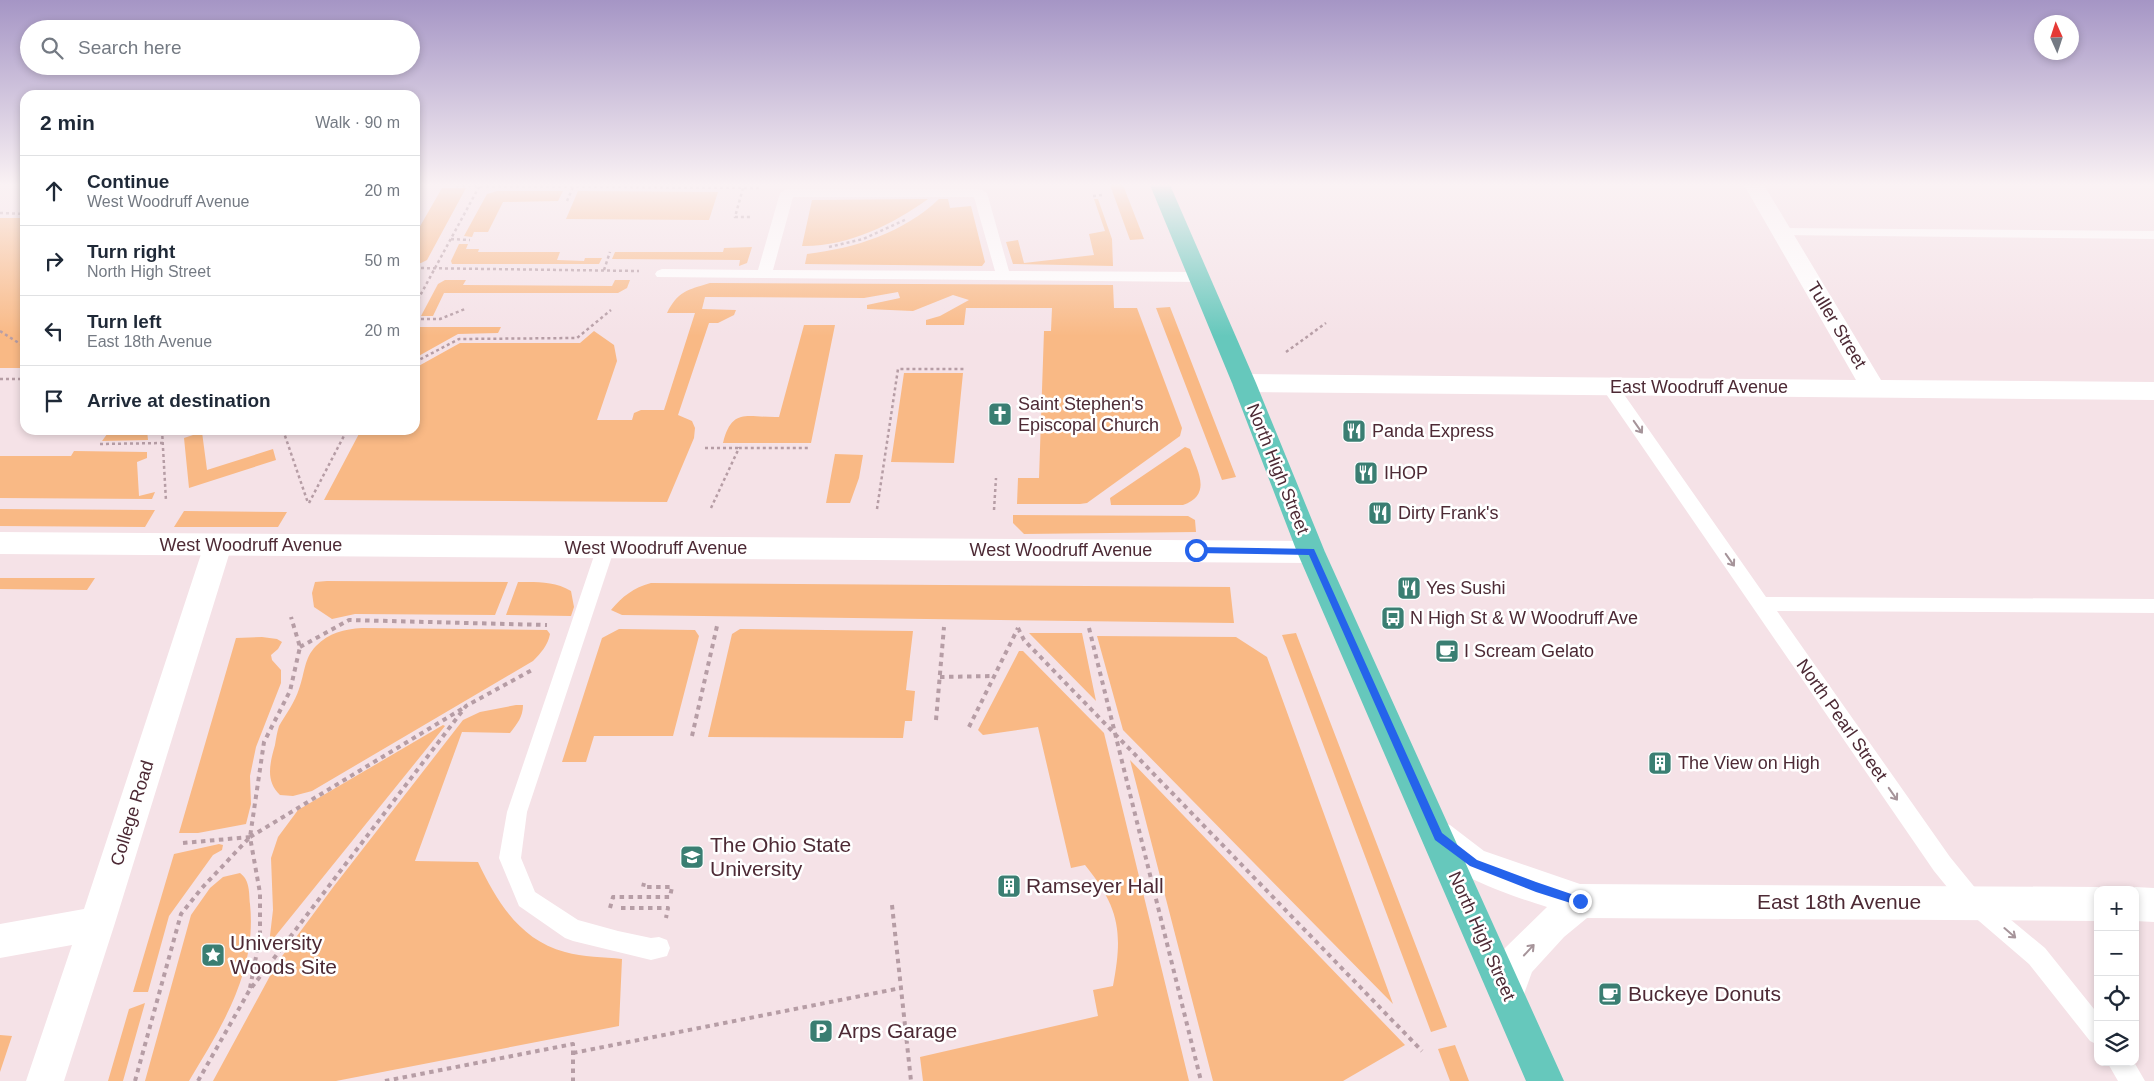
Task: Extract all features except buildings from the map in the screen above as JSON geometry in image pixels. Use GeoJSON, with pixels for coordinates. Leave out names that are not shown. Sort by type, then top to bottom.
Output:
{"type":"FeatureCollection","features":[{"type":"Feature","properties":{"kind":"main road","name":"North High Street"},"geometry":{"type":"LineString","coordinates":[[1181,235],[1244,383],[1311,552],[1545,1081]]}},
{"type":"Feature","properties":{"kind":"street","name":"Tuller Street"},"geometry":{"type":"LineString","coordinates":[[1784,235],[1874,389]]}},
{"type":"Feature","properties":{"kind":"street","name":"East Woodruff Avenue"},"geometry":{"type":"LineString","coordinates":[[1244,383],[2154,391]]}},
{"type":"Feature","properties":{"kind":"street","name":"West Woodruff Avenue"},"geometry":{"type":"LineString","coordinates":[[0,543],[1311,552]]}},
{"type":"Feature","properties":{"kind":"street","name":"College Road"},"geometry":{"type":"LineString","coordinates":[[45,1081],[98,923],[169,694],[218,545]]}},
{"type":"Feature","properties":{"kind":"street","name":"East 18th Avenue"},"geometry":{"type":"LineString","coordinates":[[1438,836],[1473,863],[1536,887],[1580,901],[2094,904]]}},
{"type":"Feature","properties":{"kind":"street"},"geometry":{"type":"LineString","coordinates":[[1507,992],[1518,961],[1552,925],[1580,901]]}},
{"type":"Feature","properties":{"kind":"street"},"geometry":{"type":"LineString","coordinates":[[2139,904],[2154,904]]}},
{"type":"Feature","properties":{"kind":"street"},"geometry":{"type":"LineString","coordinates":[[0,941],[98,923]]}},
{"type":"Feature","properties":{"kind":"lane"},"geometry":{"type":"LineString","coordinates":[[764,275],[775,235]]}},
{"type":"Feature","properties":{"kind":"lane"},"geometry":{"type":"LineString","coordinates":[[992,235],[1004,276]]}},
{"type":"Feature","properties":{"kind":"lane"},"geometry":{"type":"LineString","coordinates":[[662,274],[1198,277]]}},
{"type":"Feature","properties":{"kind":"lane","name":"North Pearl Street"},"geometry":{"type":"LineString","coordinates":[[1610,387],[1942,864],[1973,902],[2037,956],[2094,1028]]}},
{"type":"Feature","properties":{"kind":"lane"},"geometry":{"type":"LineString","coordinates":[[606,547],[517,812],[510,858],[528,898],[573,930],[651,949],[658,948]]}},
{"type":"Feature","properties":{"kind":"lane"},"geometry":{"type":"LineString","coordinates":[[1761,604],[2154,606]]}},
{"type":"Feature","properties":{"kind":"lane"},"geometry":{"type":"LineString","coordinates":[[2122,1066],[2133,1081]]}},
{"type":"Feature","properties":{"kind":"path"},"geometry":{"type":"LineString","coordinates":[[420,296],[453,235]]}},
{"type":"Feature","properties":{"kind":"path"},"geometry":{"type":"LineString","coordinates":[[771,250],[808,250],[872,235]]}},
{"type":"Feature","properties":{"kind":"path"},"geometry":{"type":"LineString","coordinates":[[451,239],[470,240]]}},
{"type":"Feature","properties":{"kind":"path"},"geometry":{"type":"LineString","coordinates":[[604,270],[610,252]]}},
{"type":"Feature","properties":{"kind":"path"},"geometry":{"type":"LineString","coordinates":[[420,268],[634,270],[662,274]]}},
{"type":"Feature","properties":{"kind":"path"},"geometry":{"type":"LineString","coordinates":[[420,319],[440,319],[466,309]]}},
{"type":"Feature","properties":{"kind":"path"},"geometry":{"type":"LineString","coordinates":[[420,359],[459,339],[577,338],[611,310]]}},
{"type":"Feature","properties":{"kind":"path"},"geometry":{"type":"LineString","coordinates":[[1285,352],[1326,323]]}},
{"type":"Feature","properties":{"kind":"path"},"geometry":{"type":"LineString","coordinates":[[0,331],[20,344]]}},
{"type":"Feature","properties":{"kind":"path"},"geometry":{"type":"LineString","coordinates":[[877,509],[898,369],[964,369]]}},
{"type":"Feature","properties":{"kind":"path"},"geometry":{"type":"LineString","coordinates":[[0,379],[20,379]]}},
{"type":"Feature","properties":{"kind":"path"},"geometry":{"type":"LineString","coordinates":[[162,435],[166,501]]}},
{"type":"Feature","properties":{"kind":"path"},"geometry":{"type":"LineString","coordinates":[[285,435],[309,503],[344,435]]}},
{"type":"Feature","properties":{"kind":"path"},"geometry":{"type":"LineString","coordinates":[[100,444],[163,443]]}},
{"type":"Feature","properties":{"kind":"path"},"geometry":{"type":"LineString","coordinates":[[706,448],[810,448]]}},
{"type":"Feature","properties":{"kind":"path"},"geometry":{"type":"LineString","coordinates":[[711,508],[739,448]]}},
{"type":"Feature","properties":{"kind":"path"},"geometry":{"type":"LineString","coordinates":[[994,510],[996,478]]}},
{"type":"Feature","properties":{"kind":"path"},"geometry":{"type":"LineString","coordinates":[[249,991],[260,936],[260,893],[250,837],[264,742],[290,691],[300,647],[291,617]]}},
{"type":"Feature","properties":{"kind":"path"},"geometry":{"type":"LineString","coordinates":[[300,647],[349,620],[554,626]]}},
{"type":"Feature","properties":{"kind":"path"},"geometry":{"type":"LineString","coordinates":[[692,736],[717,626]]}},
{"type":"Feature","properties":{"kind":"path"},"geometry":{"type":"LineString","coordinates":[[936,720],[944,627]]}},
{"type":"Feature","properties":{"kind":"path"},"geometry":{"type":"LineString","coordinates":[[969,726],[1018,628],[1024,640],[1422,1051]]}},
{"type":"Feature","properties":{"kind":"path"},"geometry":{"type":"LineString","coordinates":[[1089,628],[1201,1081]]}},
{"type":"Feature","properties":{"kind":"path"},"geometry":{"type":"LineString","coordinates":[[135,1081],[181,914],[201,889],[250,837],[466,706],[540,665]]}},
{"type":"Feature","properties":{"kind":"path"},"geometry":{"type":"LineString","coordinates":[[940,677],[994,676]]}},
{"type":"Feature","properties":{"kind":"path"},"geometry":{"type":"LineString","coordinates":[[198,1081],[249,991],[466,706]]}},
{"type":"Feature","properties":{"kind":"path"},"geometry":{"type":"LineString","coordinates":[[183,843],[250,837]]}},
{"type":"Feature","properties":{"kind":"path"},"geometry":{"type":"LineString","coordinates":[[644,883],[643,887],[672,887],[670,897],[613,897],[610,908],[668,908],[658,948]]}},
{"type":"Feature","properties":{"kind":"path"},"geometry":{"type":"LineString","coordinates":[[892,905],[911,1081]]}},
{"type":"Feature","properties":{"kind":"path"},"geometry":{"type":"LineString","coordinates":[[573,1053],[901,988]]}},
{"type":"Feature","properties":{"kind":"path"},"geometry":{"type":"LineString","coordinates":[[385,1081],[573,1044],[573,1081]]}},
{"type":"Feature","properties":{"kind":"shaded area"},"geometry":{"type":"Polygon","coordinates":[[[0,235],[20,235],[20,368],[0,368],[0,235]]]}},
{"type":"Feature","properties":{"kind":"shaded area"},"geometry":{"type":"Polygon","coordinates":[[[420,235],[440,235],[427,260],[421,263],[420,235]]]}},
{"type":"Feature","properties":{"kind":"shaded area"},"geometry":{"type":"Polygon","coordinates":[[[804,235],[860,235],[836,243],[802,246],[804,235]]]}},
{"type":"Feature","properties":{"kind":"shaded area"},"geometry":{"type":"Polygon","coordinates":[[[978,235],[985,262],[982,266],[805,264],[807,254],[843,248],[878,237],[978,235]]]}},
{"type":"Feature","properties":{"kind":"shaded area"},"geometry":{"type":"Polygon","coordinates":[[[1089,235],[1111,235],[1113,266],[1013,264],[1006,242],[1018,240],[1024,263],[1094,255],[1089,235]]]}},
{"type":"Feature","properties":{"kind":"shaded area"},"geometry":{"type":"Polygon","coordinates":[[[1128,235],[1143,235],[1144,239],[1130,240],[1128,235]]]}},
{"type":"Feature","properties":{"kind":"shaded area"},"geometry":{"type":"Polygon","coordinates":[[[459,244],[468,244],[466,249],[479,249],[478,252],[560,252],[557,260],[584,261],[585,258],[602,258],[599,264],[452,264],[451,261],[459,244]]]}},
{"type":"Feature","properties":{"kind":"shaded area"},"geometry":{"type":"Polygon","coordinates":[[[752,247],[747,263],[739,266],[740,260],[612,259],[615,252],[723,252],[724,248],[752,247]]]}},
{"type":"Feature","properties":{"kind":"shaded area"},"geometry":{"type":"Polygon","coordinates":[[[445,280],[466,280],[463,285],[612,286],[615,280],[630,280],[627,288],[618,293],[444,293],[433,316],[421,316],[438,284],[445,280]]]}},
{"type":"Feature","properties":{"kind":"shaded area"},"geometry":{"type":"Polygon","coordinates":[[[710,283],[1113,285],[1114,308],[1137,308],[1182,428],[1180,436],[1087,503],[1017,504],[1018,478],[1039,478],[1044,331],[1051,331],[1052,308],[966,308],[964,325],[926,325],[926,320],[940,316],[969,300],[953,295],[913,311],[867,309],[867,305],[900,298],[898,292],[864,298],[705,297],[702,309],[736,310],[734,315],[718,323],[709,323],[678,415],[692,421],[695,428],[694,438],[667,502],[324,500],[358,435],[420,435],[420,365],[460,343],[580,343],[594,331],[614,345],[617,361],[597,420],[632,420],[634,413],[641,410],[664,410],[695,313],[667,313],[679,296],[710,283]]]}},
{"type":"Feature","properties":{"kind":"shaded area"},"geometry":{"type":"Polygon","coordinates":[[[1170,307],[1236,477],[1222,480],[1156,308],[1170,307]]]}},
{"type":"Feature","properties":{"kind":"shaded area"},"geometry":{"type":"Polygon","coordinates":[[[804,325],[835,325],[811,443],[723,443],[731,423],[736,419],[743,416],[779,417],[804,325]]]}},
{"type":"Feature","properties":{"kind":"shaded area"},"geometry":{"type":"Polygon","coordinates":[[[420,327],[501,327],[498,333],[458,334],[420,355],[420,327]]]}},
{"type":"Feature","properties":{"kind":"shaded area"},"geometry":{"type":"Polygon","coordinates":[[[904,373],[963,373],[954,463],[891,462],[904,373]]]}},
{"type":"Feature","properties":{"kind":"shaded area"},"geometry":{"type":"Polygon","coordinates":[[[106,435],[148,435],[148,440],[102,441],[106,435]]]}},
{"type":"Feature","properties":{"kind":"shaded area"},"geometry":{"type":"Polygon","coordinates":[[[193,435],[202,435],[207,470],[273,449],[276,460],[189,488],[184,438],[193,435]]]}},
{"type":"Feature","properties":{"kind":"shaded area"},"geometry":{"type":"Polygon","coordinates":[[[1185,447],[1190,449],[1199,473],[1200,488],[1198,495],[1192,500],[1183,505],[1111,505],[1110,498],[1185,447]]]}},
{"type":"Feature","properties":{"kind":"shaded area"},"geometry":{"type":"Polygon","coordinates":[[[74,451],[147,452],[147,458],[137,462],[139,496],[155,492],[152,499],[0,498],[0,456],[71,456],[74,451]]]}},
{"type":"Feature","properties":{"kind":"shaded area"},"geometry":{"type":"Polygon","coordinates":[[[835,454],[863,455],[859,478],[850,503],[826,503],[835,454]]]}},
{"type":"Feature","properties":{"kind":"shaded area"},"geometry":{"type":"Polygon","coordinates":[[[0,509],[155,510],[145,527],[0,526],[0,509]]]}},
{"type":"Feature","properties":{"kind":"shaded area"},"geometry":{"type":"Polygon","coordinates":[[[184,511],[287,512],[278,527],[174,527],[184,511]]]}},
{"type":"Feature","properties":{"kind":"shaded area"},"geometry":{"type":"Polygon","coordinates":[[[1013,515],[1188,516],[1195,520],[1196,532],[1024,534],[1013,523],[1013,515]]]}},
{"type":"Feature","properties":{"kind":"shaded area"},"geometry":{"type":"Polygon","coordinates":[[[0,578],[95,578],[87,590],[0,589],[0,578]]]}},
{"type":"Feature","properties":{"kind":"shaded area"},"geometry":{"type":"Polygon","coordinates":[[[315,582],[508,582],[495,615],[355,614],[332,619],[314,607],[312,593],[315,582]]]}},
{"type":"Feature","properties":{"kind":"shaded area"},"geometry":{"type":"Polygon","coordinates":[[[518,582],[552,584],[571,591],[574,607],[571,616],[506,615],[518,582]]]}},
{"type":"Feature","properties":{"kind":"shaded area"},"geometry":{"type":"Polygon","coordinates":[[[651,583],[1230,587],[1234,623],[622,615],[611,610],[629,593],[651,583]]]}},
{"type":"Feature","properties":{"kind":"shaded area"},"geometry":{"type":"Polygon","coordinates":[[[349,629],[547,630],[550,634],[544,649],[533,661],[312,791],[293,796],[280,795],[272,784],[270,771],[272,758],[279,726],[297,694],[309,656],[316,646],[332,635],[349,629]]]}},
{"type":"Feature","properties":{"kind":"shaded area"},"geometry":{"type":"Polygon","coordinates":[[[619,629],[695,630],[699,636],[673,736],[594,736],[586,762],[562,762],[602,638],[619,629]]]}},
{"type":"Feature","properties":{"kind":"shaded area"},"geometry":{"type":"Polygon","coordinates":[[[740,629],[913,631],[906,690],[915,691],[912,721],[905,721],[903,738],[708,737],[732,634],[740,629]]]}},
{"type":"Feature","properties":{"kind":"shaded area"},"geometry":{"type":"Polygon","coordinates":[[[1029,633],[1082,633],[1096,701],[1029,633]]]}},
{"type":"Feature","properties":{"kind":"shaded area"},"geometry":{"type":"Polygon","coordinates":[[[1296,633],[1447,1027],[1431,1032],[1282,635],[1296,633]]]}},
{"type":"Feature","properties":{"kind":"shaded area"},"geometry":{"type":"Polygon","coordinates":[[[1097,636],[1236,637],[1267,657],[1393,1004],[1123,730],[1097,636]]]}},
{"type":"Feature","properties":{"kind":"shaded area"},"geometry":{"type":"Polygon","coordinates":[[[262,637],[277,639],[282,642],[271,655],[272,660],[281,670],[281,683],[256,747],[250,776],[251,804],[246,824],[198,833],[179,833],[236,638],[262,637]]]}},
{"type":"Feature","properties":{"kind":"shaded area"},"geometry":{"type":"Polygon","coordinates":[[[1019,651],[1023,651],[1104,733],[1189,1081],[923,1081],[920,1057],[1098,1016],[1093,990],[1113,986],[1118,936],[1112,908],[1097,880],[1085,865],[1071,868],[1038,727],[983,735],[978,730],[1019,651]]]}},
{"type":"Feature","properties":{"kind":"shaded area"},"geometry":{"type":"Polygon","coordinates":[[[523,705],[522,713],[510,733],[462,732],[415,861],[478,862],[502,905],[523,929],[535,938],[549,946],[572,954],[622,959],[619,1026],[336,1081],[213,1081],[277,963],[334,886],[463,720],[480,712],[523,705]]]}},
{"type":"Feature","properties":{"kind":"shaded area"},"geometry":{"type":"Polygon","coordinates":[[[443,725],[445,726],[269,944],[273,910],[271,858],[278,837],[298,810],[443,725]]]}},
{"type":"Feature","properties":{"kind":"shaded area"},"geometry":{"type":"Polygon","coordinates":[[[1130,760],[1405,1045],[1343,1081],[1213,1081],[1130,760]]]}},
{"type":"Feature","properties":{"kind":"shaded area"},"geometry":{"type":"Polygon","coordinates":[[[219,844],[223,845],[222,850],[213,855],[169,916],[148,992],[133,992],[174,854],[219,844]]]}},
{"type":"Feature","properties":{"kind":"shaded area"},"geometry":{"type":"Polygon","coordinates":[[[240,873],[246,879],[248,887],[251,929],[248,953],[242,975],[225,1019],[189,1081],[145,1081],[191,915],[210,888],[223,877],[240,873]]]}},
{"type":"Feature","properties":{"kind":"shaded area"},"geometry":{"type":"Polygon","coordinates":[[[145,1003],[123,1081],[108,1081],[129,1009],[145,1003]]]}},
{"type":"Feature","properties":{"kind":"shaded area"},"geometry":{"type":"Polygon","coordinates":[[[0,1035],[12,1036],[0,1072],[0,1035]]]}},
{"type":"Feature","properties":{"kind":"shaded area"},"geometry":{"type":"Polygon","coordinates":[[[1455,1045],[1469,1081],[1450,1081],[1438,1049],[1455,1045]]]}},
{"type":"Feature","properties":{"kind":"place","name":"Saint Stephen's Episcopal Church"},"geometry":{"type":"Point","coordinates":[1000,414]}},
{"type":"Feature","properties":{"kind":"place","name":"Panda Express"},"geometry":{"type":"Point","coordinates":[1354,431]}},
{"type":"Feature","properties":{"kind":"place","name":"IHOP"},"geometry":{"type":"Point","coordinates":[1366,473]}},
{"type":"Feature","properties":{"kind":"place","name":"Dirty Frank's"},"geometry":{"type":"Point","coordinates":[1380,513]}},
{"type":"Feature","properties":{"kind":"place","name":"Yes Sushi"},"geometry":{"type":"Point","coordinates":[1409,588]}},
{"type":"Feature","properties":{"kind":"place","name":"N High St & W Woodruff Ave"},"geometry":{"type":"Point","coordinates":[1393,618]}},
{"type":"Feature","properties":{"kind":"place","name":"I Scream Gelato"},"geometry":{"type":"Point","coordinates":[1447,651]}},
{"type":"Feature","properties":{"kind":"place","name":"The View on High"},"geometry":{"type":"Point","coordinates":[1660,763]}},
{"type":"Feature","properties":{"kind":"place","name":"The Ohio State University"},"geometry":{"type":"Point","coordinates":[692,857]}},
{"type":"Feature","properties":{"kind":"place","name":"Ramseyer Hall"},"geometry":{"type":"Point","coordinates":[1009,886]}},
{"type":"Feature","properties":{"kind":"place","name":"University Woods Site"},"geometry":{"type":"Point","coordinates":[213,955]}},
{"type":"Feature","properties":{"kind":"place","name":"Buckeye Donuts"},"geometry":{"type":"Point","coordinates":[1610,994]}},
{"type":"Feature","properties":{"kind":"place","name":"Arps Garage"},"geometry":{"type":"Point","coordinates":[821,1031]}},
{"type":"Feature","properties":{"kind":"route"},"geometry":{"type":"LineString","coordinates":[[1196,550],[1311,552],[1438,836],[1473,863],[1536,887],[1580,901]]}}]}
